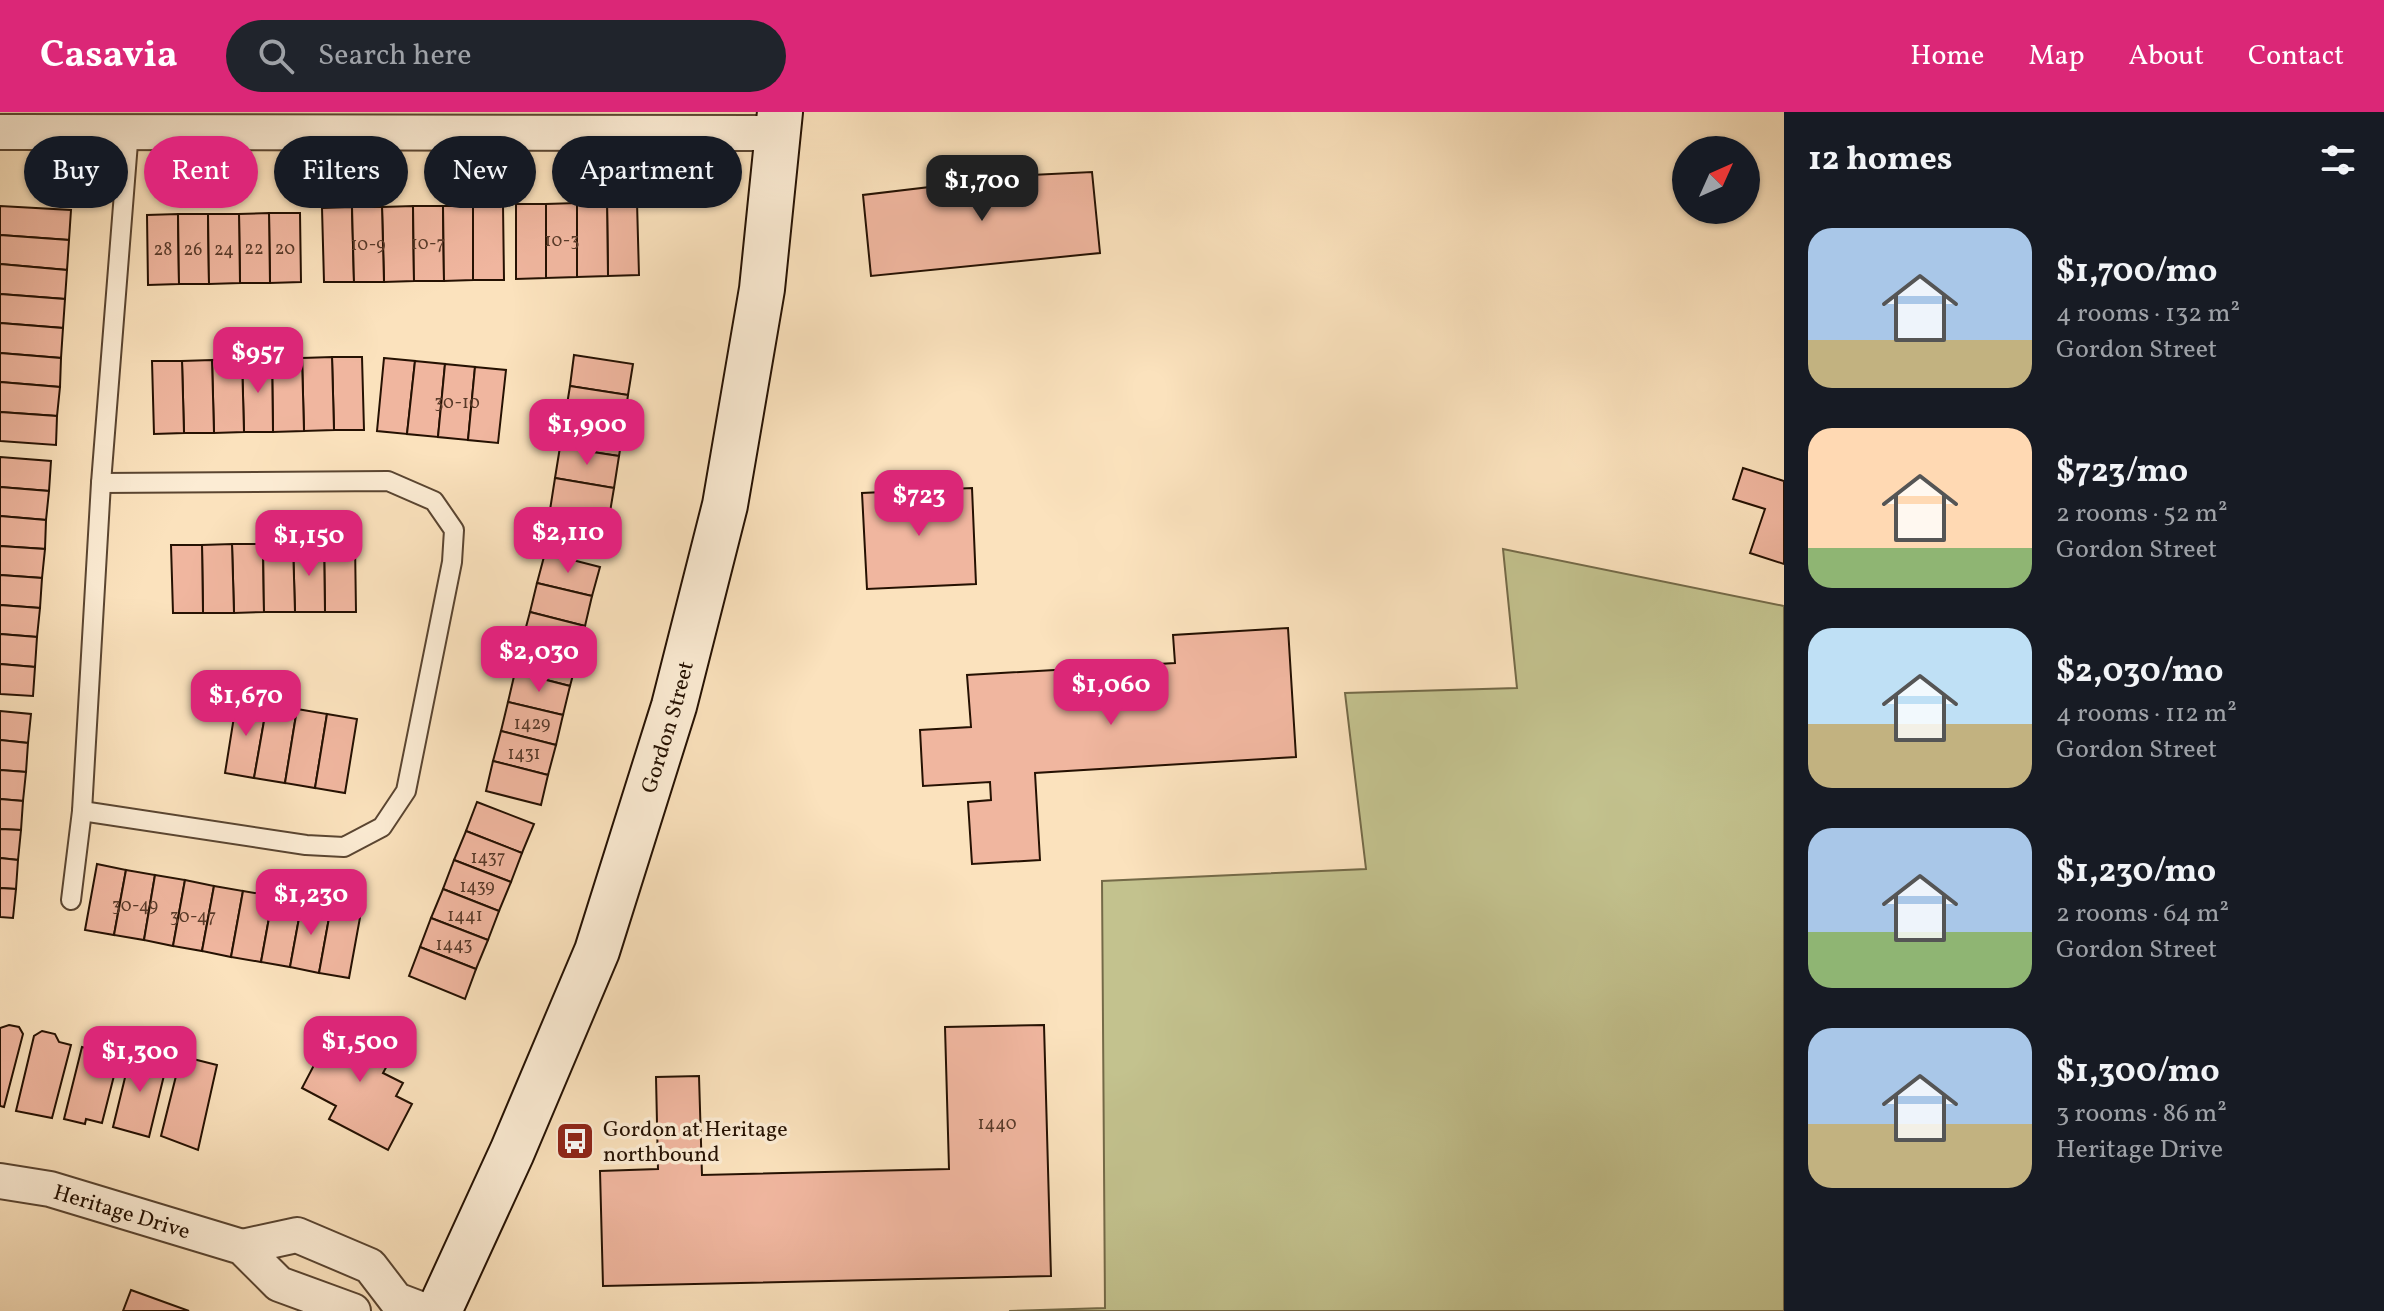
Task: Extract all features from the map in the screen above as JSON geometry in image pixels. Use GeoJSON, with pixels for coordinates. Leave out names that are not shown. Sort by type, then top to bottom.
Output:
{"type":"FeatureCollection","features":[{"type":"Feature","properties":{"kind":"main road","name":"Gordon Street"},"geometry":{"type":"LineString","coordinates":[[439,1311],[512,1152],[597,951],[674,706],[725,505],[762,289],[780,122]]}},
{"type":"Feature","properties":{"kind":"street"},"geometry":{"type":"LineString","coordinates":[[0,132],[780,122]]}},
{"type":"Feature","properties":{"kind":"street","name":"Heritage Drive"},"geometry":{"type":"LineString","coordinates":[[0,1181],[50,1189],[242,1247],[279,1284],[353,1311]]}},
{"type":"Feature","properties":{"kind":"street","name":"Heritage Drive"},"geometry":{"type":"LineString","coordinates":[[242,1247],[297,1235],[370,1266],[395,1307]]}},
{"type":"Feature","properties":{"kind":"lane"},"geometry":{"type":"LineString","coordinates":[[71,900],[82,811],[101,483],[129,130]]}},
{"type":"Feature","properties":{"kind":"lane"},"geometry":{"type":"LineString","coordinates":[[82,811],[344,847],[382,827],[406,791],[452,562],[454,530],[434,501],[388,481],[101,483]]}},
{"type":"Feature","properties":{"kind":"shaded area"},"geometry":{"type":"Polygon","coordinates":[[[1503,549],[1784,606],[1784,1311],[1009,1311],[1105,1308],[1102,881],[1366,869],[1345,693],[1517,688],[1503,549]]]}},
{"type":"Feature","properties":{"kind":"building"},"geometry":{"type":"Polygon","coordinates":[[[1092,172],[1100,253],[871,276],[863,195],[1031,175],[1092,172]]]}},
{"type":"Feature","properties":{"kind":"building"},"geometry":{"type":"Polygon","coordinates":[[[536,204],[546,204],[546,278],[516,279],[516,208],[536,208],[536,204]]]}},
{"type":"Feature","properties":{"kind":"building"},"geometry":{"type":"Polygon","coordinates":[[[546,204],[552,204],[552,208],[577,208],[577,277],[546,278],[546,204]]]}},
{"type":"Feature","properties":{"kind":"building"},"geometry":{"type":"Polygon","coordinates":[[[0,206],[71,210],[69,240],[0,235],[0,206]]]}},
{"type":"Feature","properties":{"kind":"building"},"geometry":{"type":"Polygon","coordinates":[[[413,206],[414,281],[384,282],[382,208],[413,206]]]}},
{"type":"Feature","properties":{"kind":"building"},"geometry":{"type":"Polygon","coordinates":[[[413,206],[443,208],[444,281],[414,281],[413,206]]]}},
{"type":"Feature","properties":{"kind":"building"},"geometry":{"type":"Polygon","coordinates":[[[322,208],[352,208],[354,282],[324,282],[322,208]]]}},
{"type":"Feature","properties":{"kind":"building"},"geometry":{"type":"Polygon","coordinates":[[[352,208],[382,208],[384,282],[354,282],[352,208]]]}},
{"type":"Feature","properties":{"kind":"building"},"geometry":{"type":"Polygon","coordinates":[[[443,208],[473,208],[473,280],[444,281],[443,208]]]}},
{"type":"Feature","properties":{"kind":"building"},"geometry":{"type":"Polygon","coordinates":[[[473,208],[503,208],[504,280],[473,280],[473,208]]]}},
{"type":"Feature","properties":{"kind":"building"},"geometry":{"type":"Polygon","coordinates":[[[577,208],[607,208],[608,276],[577,277],[577,208]]]}},
{"type":"Feature","properties":{"kind":"building"},"geometry":{"type":"Polygon","coordinates":[[[607,208],[637,208],[639,275],[608,276],[607,208]]]}},
{"type":"Feature","properties":{"kind":"building"},"geometry":{"type":"Polygon","coordinates":[[[269,213],[300,213],[301,282],[270,283],[269,213]]]}},
{"type":"Feature","properties":{"kind":"building"},"geometry":{"type":"Polygon","coordinates":[[[269,213],[270,283],[240,283],[239,214],[269,213]]]}},
{"type":"Feature","properties":{"kind":"building"},"geometry":{"type":"Polygon","coordinates":[[[178,214],[179,284],[148,285],[147,215],[178,214]]]}},
{"type":"Feature","properties":{"kind":"building"},"geometry":{"type":"Polygon","coordinates":[[[178,214],[208,214],[209,284],[179,284],[178,214]]]}},
{"type":"Feature","properties":{"kind":"building"},"geometry":{"type":"Polygon","coordinates":[[[208,214],[239,214],[240,283],[209,284],[208,214]]]}},
{"type":"Feature","properties":{"kind":"building"},"geometry":{"type":"Polygon","coordinates":[[[0,235],[69,240],[67,270],[0,264],[0,235]]]}},
{"type":"Feature","properties":{"kind":"building"},"geometry":{"type":"Polygon","coordinates":[[[0,264],[67,270],[65,299],[0,294],[0,264]]]}},
{"type":"Feature","properties":{"kind":"building"},"geometry":{"type":"Polygon","coordinates":[[[0,294],[65,299],[63,328],[0,323],[0,294]]]}},
{"type":"Feature","properties":{"kind":"building"},"geometry":{"type":"Polygon","coordinates":[[[0,323],[63,328],[61,358],[0,353],[0,323]]]}},
{"type":"Feature","properties":{"kind":"building"},"geometry":{"type":"Polygon","coordinates":[[[0,353],[61,358],[60,387],[0,382],[0,353]]]}},
{"type":"Feature","properties":{"kind":"building"},"geometry":{"type":"Polygon","coordinates":[[[574,355],[633,364],[628,395],[570,386],[574,355]]]}},
{"type":"Feature","properties":{"kind":"building"},"geometry":{"type":"Polygon","coordinates":[[[332,357],[362,357],[364,430],[334,430],[332,357]]]}},
{"type":"Feature","properties":{"kind":"building"},"geometry":{"type":"Polygon","coordinates":[[[332,357],[334,430],[304,431],[302,358],[332,357]]]}},
{"type":"Feature","properties":{"kind":"building"},"geometry":{"type":"Polygon","coordinates":[[[272,358],[302,358],[304,431],[273,432],[272,358]]]}},
{"type":"Feature","properties":{"kind":"building"},"geometry":{"type":"Polygon","coordinates":[[[272,358],[273,432],[244,432],[242,359],[272,358]]]}},
{"type":"Feature","properties":{"kind":"building"},"geometry":{"type":"Polygon","coordinates":[[[384,358],[415,361],[407,434],[377,431],[384,358]]]}},
{"type":"Feature","properties":{"kind":"building"},"geometry":{"type":"Polygon","coordinates":[[[242,359],[244,432],[214,433],[212,360],[242,359]]]}},
{"type":"Feature","properties":{"kind":"building"},"geometry":{"type":"Polygon","coordinates":[[[212,360],[214,433],[184,433],[182,361],[212,360]]]}},
{"type":"Feature","properties":{"kind":"building"},"geometry":{"type":"Polygon","coordinates":[[[152,361],[182,361],[184,433],[154,434],[152,361]]]}},
{"type":"Feature","properties":{"kind":"building"},"geometry":{"type":"Polygon","coordinates":[[[415,361],[445,364],[438,437],[407,434],[415,361]]]}},
{"type":"Feature","properties":{"kind":"building"},"geometry":{"type":"Polygon","coordinates":[[[445,364],[475,367],[468,440],[438,437],[445,364]]]}},
{"type":"Feature","properties":{"kind":"building"},"geometry":{"type":"Polygon","coordinates":[[[475,367],[506,370],[498,443],[468,440],[475,367]]]}},
{"type":"Feature","properties":{"kind":"building"},"geometry":{"type":"Polygon","coordinates":[[[0,382],[60,387],[57,416],[0,412],[0,382]]]}},
{"type":"Feature","properties":{"kind":"building"},"geometry":{"type":"Polygon","coordinates":[[[570,386],[628,395],[624,425],[565,417],[570,386]]]}},
{"type":"Feature","properties":{"kind":"building"},"geometry":{"type":"Polygon","coordinates":[[[0,412],[57,416],[56,445],[0,441],[0,412]]]}},
{"type":"Feature","properties":{"kind":"building"},"geometry":{"type":"Polygon","coordinates":[[[565,417],[624,425],[619,456],[560,447],[565,417]]]}},
{"type":"Feature","properties":{"kind":"building"},"geometry":{"type":"Polygon","coordinates":[[[560,447],[619,456],[614,488],[555,478],[560,447]]]}},
{"type":"Feature","properties":{"kind":"building"},"geometry":{"type":"Polygon","coordinates":[[[0,457],[51,461],[49,491],[0,487],[0,457]]]}},
{"type":"Feature","properties":{"kind":"building"},"geometry":{"type":"Polygon","coordinates":[[[1743,468],[1784,481],[1784,564],[1750,553],[1765,509],[1733,499],[1743,468]]]}},
{"type":"Feature","properties":{"kind":"building"},"geometry":{"type":"Polygon","coordinates":[[[555,478],[614,488],[609,518],[550,510],[555,478]]]}},
{"type":"Feature","properties":{"kind":"building"},"geometry":{"type":"Polygon","coordinates":[[[0,487],[49,491],[46,520],[0,516],[0,487]]]}},
{"type":"Feature","properties":{"kind":"building"},"geometry":{"type":"Polygon","coordinates":[[[972,488],[976,584],[867,589],[862,493],[972,488]]]}},
{"type":"Feature","properties":{"kind":"building"},"geometry":{"type":"Polygon","coordinates":[[[550,510],[609,518],[604,549],[546,540],[550,510]]]}},
{"type":"Feature","properties":{"kind":"building"},"geometry":{"type":"Polygon","coordinates":[[[0,516],[46,520],[45,549],[0,546],[0,516]]]}},
{"type":"Feature","properties":{"kind":"building"},"geometry":{"type":"Polygon","coordinates":[[[324,543],[355,543],[356,612],[325,612],[324,543]]]}},
{"type":"Feature","properties":{"kind":"building"},"geometry":{"type":"Polygon","coordinates":[[[324,543],[325,612],[295,612],[293,544],[324,543]]]}},
{"type":"Feature","properties":{"kind":"building"},"geometry":{"type":"Polygon","coordinates":[[[232,544],[263,544],[264,612],[234,613],[232,544]]]}},
{"type":"Feature","properties":{"kind":"building"},"geometry":{"type":"Polygon","coordinates":[[[232,544],[234,613],[203,613],[202,545],[232,544]]]}},
{"type":"Feature","properties":{"kind":"building"},"geometry":{"type":"Polygon","coordinates":[[[263,544],[293,544],[295,612],[264,612],[263,544]]]}},
{"type":"Feature","properties":{"kind":"building"},"geometry":{"type":"Polygon","coordinates":[[[171,545],[202,545],[203,613],[173,613],[171,545]]]}},
{"type":"Feature","properties":{"kind":"building"},"geometry":{"type":"Polygon","coordinates":[[[0,546],[45,549],[42,578],[0,575],[0,546]]]}},
{"type":"Feature","properties":{"kind":"building"},"geometry":{"type":"Polygon","coordinates":[[[545,553],[600,567],[592,596],[537,583],[545,553]]]}},
{"type":"Feature","properties":{"kind":"building"},"geometry":{"type":"Polygon","coordinates":[[[0,575],[42,578],[40,608],[0,605],[0,575]]]}},
{"type":"Feature","properties":{"kind":"building"},"geometry":{"type":"Polygon","coordinates":[[[537,583],[592,596],[585,626],[530,612],[537,583]]]}},
{"type":"Feature","properties":{"kind":"building"},"geometry":{"type":"Polygon","coordinates":[[[0,605],[40,608],[37,637],[0,634],[0,605]]]}},
{"type":"Feature","properties":{"kind":"building"},"geometry":{"type":"Polygon","coordinates":[[[530,612],[585,626],[578,656],[522,642],[530,612]]]}},
{"type":"Feature","properties":{"kind":"building"},"geometry":{"type":"Polygon","coordinates":[[[1288,628],[1296,757],[1035,773],[1040,860],[972,864],[968,802],[991,800],[990,782],[923,786],[920,730],[971,727],[967,675],[1175,663],[1173,635],[1288,628]]]}},
{"type":"Feature","properties":{"kind":"building"},"geometry":{"type":"Polygon","coordinates":[[[0,634],[37,637],[35,667],[0,664],[0,634]]]}},
{"type":"Feature","properties":{"kind":"building"},"geometry":{"type":"Polygon","coordinates":[[[522,642],[578,656],[570,686],[515,672],[522,642]]]}},
{"type":"Feature","properties":{"kind":"building"},"geometry":{"type":"Polygon","coordinates":[[[0,664],[35,667],[33,696],[0,694],[0,664]]]}},
{"type":"Feature","properties":{"kind":"building"},"geometry":{"type":"Polygon","coordinates":[[[515,672],[570,686],[563,715],[508,702],[515,672]]]}},
{"type":"Feature","properties":{"kind":"building"},"geometry":{"type":"Polygon","coordinates":[[[237,698],[267,704],[254,778],[225,773],[237,698]]]}},
{"type":"Feature","properties":{"kind":"building"},"geometry":{"type":"Polygon","coordinates":[[[508,702],[563,715],[556,745],[501,731],[508,702]]]}},
{"type":"Feature","properties":{"kind":"building"},"geometry":{"type":"Polygon","coordinates":[[[267,704],[297,709],[285,783],[254,778],[267,704]]]}},
{"type":"Feature","properties":{"kind":"building"},"geometry":{"type":"Polygon","coordinates":[[[297,709],[327,714],[315,788],[285,783],[297,709]]]}},
{"type":"Feature","properties":{"kind":"building"},"geometry":{"type":"Polygon","coordinates":[[[0,711],[31,714],[28,743],[0,740],[0,711]]]}},
{"type":"Feature","properties":{"kind":"building"},"geometry":{"type":"Polygon","coordinates":[[[327,714],[357,719],[345,793],[315,788],[327,714]]]}},
{"type":"Feature","properties":{"kind":"building"},"geometry":{"type":"Polygon","coordinates":[[[501,731],[556,745],[548,775],[493,761],[501,731]]]}},
{"type":"Feature","properties":{"kind":"building"},"geometry":{"type":"Polygon","coordinates":[[[0,740],[28,743],[26,772],[0,770],[0,740]]]}},
{"type":"Feature","properties":{"kind":"building"},"geometry":{"type":"Polygon","coordinates":[[[493,761],[548,775],[541,805],[486,791],[493,761]]]}},
{"type":"Feature","properties":{"kind":"building"},"geometry":{"type":"Polygon","coordinates":[[[0,770],[26,772],[23,801],[0,799],[0,770]]]}},
{"type":"Feature","properties":{"kind":"building"},"geometry":{"type":"Polygon","coordinates":[[[0,799],[23,801],[21,830],[0,829],[0,799]]]}},
{"type":"Feature","properties":{"kind":"building"},"geometry":{"type":"Polygon","coordinates":[[[477,802],[534,824],[522,853],[466,831],[477,802]]]}},
{"type":"Feature","properties":{"kind":"building"},"geometry":{"type":"Polygon","coordinates":[[[0,829],[21,830],[18,860],[0,858],[0,829]]]}},
{"type":"Feature","properties":{"kind":"building"},"geometry":{"type":"Polygon","coordinates":[[[466,831],[522,853],[511,882],[454,860],[466,831]]]}},
{"type":"Feature","properties":{"kind":"building"},"geometry":{"type":"Polygon","coordinates":[[[0,858],[18,860],[16,889],[0,888],[0,858]]]}},
{"type":"Feature","properties":{"kind":"building"},"geometry":{"type":"Polygon","coordinates":[[[454,860],[511,882],[499,911],[443,889],[454,860]]]}},
{"type":"Feature","properties":{"kind":"building"},"geometry":{"type":"Polygon","coordinates":[[[97,864],[126,870],[114,935],[85,930],[97,864]]]}},
{"type":"Feature","properties":{"kind":"building"},"geometry":{"type":"Polygon","coordinates":[[[126,870],[155,875],[144,940],[114,935],[126,870]]]}},
{"type":"Feature","properties":{"kind":"building"},"geometry":{"type":"Polygon","coordinates":[[[155,875],[185,880],[173,946],[144,940],[155,875]]]}},
{"type":"Feature","properties":{"kind":"building"},"geometry":{"type":"Polygon","coordinates":[[[185,880],[214,886],[202,951],[173,946],[185,880]]]}},
{"type":"Feature","properties":{"kind":"building"},"geometry":{"type":"Polygon","coordinates":[[[214,886],[243,891],[231,957],[202,951],[214,886]]]}},
{"type":"Feature","properties":{"kind":"building"},"geometry":{"type":"Polygon","coordinates":[[[0,888],[16,889],[13,918],[0,917],[0,888]]]}},
{"type":"Feature","properties":{"kind":"building"},"geometry":{"type":"Polygon","coordinates":[[[443,889],[499,911],[488,940],[431,918],[443,889]]]}},
{"type":"Feature","properties":{"kind":"building"},"geometry":{"type":"Polygon","coordinates":[[[243,891],[273,896],[261,962],[231,957],[243,891]]]}},
{"type":"Feature","properties":{"kind":"building"},"geometry":{"type":"Polygon","coordinates":[[[273,896],[302,902],[290,967],[261,962],[273,896]]]}},
{"type":"Feature","properties":{"kind":"building"},"geometry":{"type":"Polygon","coordinates":[[[302,902],[331,907],[319,973],[290,967],[302,902]]]}},
{"type":"Feature","properties":{"kind":"building"},"geometry":{"type":"Polygon","coordinates":[[[331,907],[361,912],[349,978],[319,973],[331,907]]]}},
{"type":"Feature","properties":{"kind":"building"},"geometry":{"type":"Polygon","coordinates":[[[431,918],[488,940],[476,969],[420,947],[431,918]]]}},
{"type":"Feature","properties":{"kind":"building"},"geometry":{"type":"Polygon","coordinates":[[[420,947],[476,969],[465,999],[409,976],[420,947]]]}},
{"type":"Feature","properties":{"kind":"building"},"geometry":{"type":"Polygon","coordinates":[[[369,1023],[401,1040],[383,1073],[403,1083],[396,1096],[412,1104],[388,1150],[329,1119],[336,1106],[302,1088],[335,1025],[361,1038],[369,1023]]]}},
{"type":"Feature","properties":{"kind":"building"},"geometry":{"type":"Polygon","coordinates":[[[9,1025],[19,1027],[23,1034],[4,1107],[0,1106],[0,1028],[9,1025]]]}},
{"type":"Feature","properties":{"kind":"building"},"geometry":{"type":"Polygon","coordinates":[[[1044,1025],[1051,1276],[603,1286],[600,1171],[658,1169],[656,1077],[699,1076],[702,1175],[949,1169],[945,1027],[1044,1025]]]}},
{"type":"Feature","properties":{"kind":"building"},"geometry":{"type":"Polygon","coordinates":[[[42,1031],[55,1034],[59,1042],[71,1045],[52,1118],[16,1111],[34,1036],[42,1031]]]}},
{"type":"Feature","properties":{"kind":"building"},"geometry":{"type":"Polygon","coordinates":[[[82,1047],[119,1056],[102,1123],[86,1119],[85,1124],[64,1119],[82,1047]]]}},
{"type":"Feature","properties":{"kind":"building"},"geometry":{"type":"Polygon","coordinates":[[[138,1049],[167,1063],[149,1137],[113,1127],[131,1053],[138,1049]]]}},
{"type":"Feature","properties":{"kind":"building"},"geometry":{"type":"Polygon","coordinates":[[[181,1056],[217,1065],[198,1150],[161,1136],[181,1056]]]}},
{"type":"Feature","properties":{"kind":"building"},"geometry":{"type":"Polygon","coordinates":[[[131,1290],[189,1311],[123,1311],[131,1290]]]}},
{"type":"Feature","properties":{"kind":"place","name":"Gordon at Heritage northbound"},"geometry":{"type":"Point","coordinates":[575,1141]}}]}
